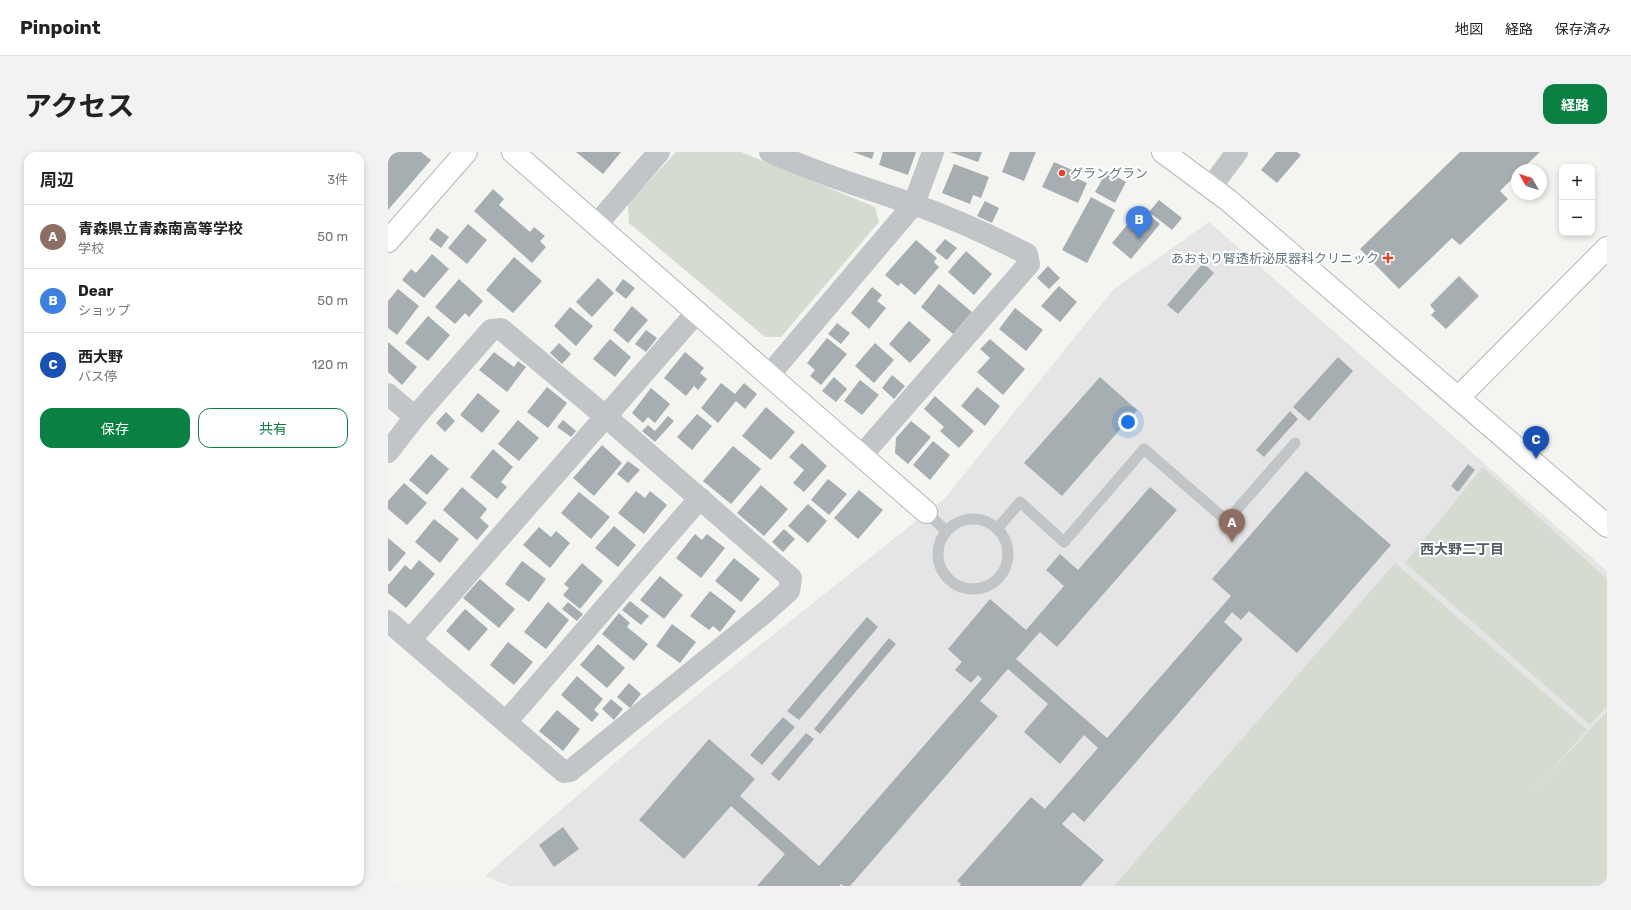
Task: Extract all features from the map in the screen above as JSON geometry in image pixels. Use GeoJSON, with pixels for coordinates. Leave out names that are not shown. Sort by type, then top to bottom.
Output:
{"type":"FeatureCollection","features":[{"type":"Feature","properties":{"kind":"street"},"geometry":{"type":"LineString","coordinates":[[388,241],[466,152]]}},
{"type":"Feature","properties":{"kind":"street"},"geometry":{"type":"LineString","coordinates":[[514,152],[770,374],[926,512]]}},
{"type":"Feature","properties":{"kind":"street"},"geometry":{"type":"LineString","coordinates":[[597,224],[659,152]]}},
{"type":"Feature","properties":{"kind":"street"},"geometry":{"type":"LineString","coordinates":[[770,152],[843,182],[914,204],[984,233],[1027,254],[1029,264],[862,455]]}},
{"type":"Feature","properties":{"kind":"street"},"geometry":{"type":"LineString","coordinates":[[770,374],[914,204],[933,152]]}},
{"type":"Feature","properties":{"kind":"street"},"geometry":{"type":"LineString","coordinates":[[1163,152],[1211,187],[1459,397],[1607,526]]}},
{"type":"Feature","properties":{"kind":"street"},"geometry":{"type":"LineString","coordinates":[[1211,187],[1237,152]]}},
{"type":"Feature","properties":{"kind":"street"},"geometry":{"type":"LineString","coordinates":[[1459,397],[1607,248]]}},
{"type":"Feature","properties":{"kind":"street"},"geometry":{"type":"LineString","coordinates":[[411,639],[697,312]]}},
{"type":"Feature","properties":{"kind":"street"},"geometry":{"type":"LineString","coordinates":[[388,452],[491,330],[501,329],[605,416],[791,578],[789,591],[570,771],[564,772],[411,639],[388,621]]}},
{"type":"Feature","properties":{"kind":"street"},"geometry":{"type":"LineString","coordinates":[[388,394],[416,417]]}},
{"type":"Feature","properties":{"kind":"street"},"geometry":{"type":"LineString","coordinates":[[506,722],[700,498]]}},
{"type":"Feature","properties":{"kind":"lane"},"geometry":{"type":"LineString","coordinates":[[997,529],[1020,502],[1064,542],[1144,449],[1227,521],[1295,443]]}},
{"type":"Feature","properties":{"kind":"lane"},"geometry":{"type":"LineString","coordinates":[[926,512],[946,531]]}},
{"type":"Feature","properties":{"kind":"lane"},"geometry":{"type":"LineString","coordinates":[[977,519],[988,522],[997,529],[1004,538],[1007,548],[1007,560],[1004,570],[997,580],[976,590],[953,584],[944,576],[939,565],[937,553],[940,542],[946,531],[955,524],[965,520],[977,519]]}},
{"type":"Feature","properties":{"kind":"shaded area"},"geometry":{"type":"Polygon","coordinates":[[[676,152],[741,152],[875,207],[879,222],[781,337],[765,337],[629,223],[628,204],[676,152]]]}},
{"type":"Feature","properties":{"kind":"shaded area"},"geometry":{"type":"Polygon","coordinates":[[[1209,222],[1607,571],[1607,886],[509,886],[485,876],[646,736],[945,498],[1113,290],[1209,222]]]}},
{"type":"Feature","properties":{"kind":"shaded area"},"geometry":{"type":"Polygon","coordinates":[[[1483,467],[1607,579],[1607,706],[1590,725],[1405,563],[1483,467]]]}},
{"type":"Feature","properties":{"kind":"shaded area"},"geometry":{"type":"Polygon","coordinates":[[[1395,563],[1587,730],[1525,800],[1607,711],[1607,886],[1114,886],[1395,563]]]}},
{"type":"Feature","properties":{"kind":"building"},"geometry":{"type":"Polygon","coordinates":[[[388,152],[390,154],[392,152],[421,152],[431,160],[388,210],[388,152]]]}},
{"type":"Feature","properties":{"kind":"building"},"geometry":{"type":"Polygon","coordinates":[[[576,152],[621,152],[603,174],[576,152]]]}},
{"type":"Feature","properties":{"kind":"building"},"geometry":{"type":"Polygon","coordinates":[[[853,152],[874,152],[872,159],[853,152]]]}},
{"type":"Feature","properties":{"kind":"building"},"geometry":{"type":"Polygon","coordinates":[[[883,152],[916,152],[908,175],[879,165],[883,152]]]}},
{"type":"Feature","properties":{"kind":"building"},"geometry":{"type":"Polygon","coordinates":[[[950,152],[982,152],[978,162],[950,152]]]}},
{"type":"Feature","properties":{"kind":"building"},"geometry":{"type":"Polygon","coordinates":[[[1010,152],[1036,152],[1024,181],[1002,172],[1010,152]]]}},
{"type":"Feature","properties":{"kind":"building"},"geometry":{"type":"Polygon","coordinates":[[[1276,152],[1297,152],[1301,155],[1277,183],[1261,170],[1276,152]]]}},
{"type":"Feature","properties":{"kind":"building"},"geometry":{"type":"Polygon","coordinates":[[[1460,152],[1540,152],[1527,164],[1511,164],[1511,180],[1500,191],[1508,199],[1460,245],[1452,238],[1399,289],[1360,249],[1460,152]]]}},
{"type":"Feature","properties":{"kind":"building"},"geometry":{"type":"Polygon","coordinates":[[[1054,162],[1079,173],[1076,178],[1087,183],[1078,203],[1042,187],[1054,162]]]}},
{"type":"Feature","properties":{"kind":"building"},"geometry":{"type":"Polygon","coordinates":[[[954,164],[989,177],[981,198],[973,195],[970,204],[942,193],[954,164]]]}},
{"type":"Feature","properties":{"kind":"building"},"geometry":{"type":"Polygon","coordinates":[[[1107,171],[1126,182],[1115,203],[1095,192],[1107,171]]]}},
{"type":"Feature","properties":{"kind":"building"},"geometry":{"type":"Polygon","coordinates":[[[493,189],[504,199],[499,205],[530,232],[534,227],[545,236],[540,241],[546,247],[532,263],[474,211],[493,189]]]}},
{"type":"Feature","properties":{"kind":"building"},"geometry":{"type":"Polygon","coordinates":[[[1091,197],[1115,210],[1087,263],[1062,250],[1091,197]]]}},
{"type":"Feature","properties":{"kind":"building"},"geometry":{"type":"Polygon","coordinates":[[[1159,200],[1182,218],[1172,230],[1149,212],[1159,200]]]}},
{"type":"Feature","properties":{"kind":"building"},"geometry":{"type":"Polygon","coordinates":[[[985,201],[999,208],[992,223],[977,216],[985,201]]]}},
{"type":"Feature","properties":{"kind":"building"},"geometry":{"type":"Polygon","coordinates":[[[1141,208],[1160,224],[1131,259],[1112,243],[1141,208]]]}},
{"type":"Feature","properties":{"kind":"building"},"geometry":{"type":"Polygon","coordinates":[[[468,224],[487,240],[467,264],[448,248],[468,224]]]}},
{"type":"Feature","properties":{"kind":"building"},"geometry":{"type":"Polygon","coordinates":[[[437,228],[449,237],[441,248],[429,239],[437,228]]]}},
{"type":"Feature","properties":{"kind":"building"},"geometry":{"type":"Polygon","coordinates":[[[945,239],[957,248],[947,260],[935,251],[945,239]]]}},
{"type":"Feature","properties":{"kind":"building"},"geometry":{"type":"Polygon","coordinates":[[[916,240],[937,258],[934,262],[939,267],[915,295],[901,283],[898,286],[885,275],[916,240]]]}},
{"type":"Feature","properties":{"kind":"building"},"geometry":{"type":"Polygon","coordinates":[[[966,251],[992,274],[974,295],[948,272],[966,251]]]}},
{"type":"Feature","properties":{"kind":"building"},"geometry":{"type":"Polygon","coordinates":[[[432,254],[449,269],[424,298],[402,280],[411,269],[416,273],[432,254]]]}},
{"type":"Feature","properties":{"kind":"building"},"geometry":{"type":"Polygon","coordinates":[[[514,257],[542,281],[513,313],[486,290],[514,257]]]}},
{"type":"Feature","properties":{"kind":"building"},"geometry":{"type":"Polygon","coordinates":[[[1203,263],[1214,273],[1178,314],[1167,305],[1203,263]]]}},
{"type":"Feature","properties":{"kind":"building"},"geometry":{"type":"Polygon","coordinates":[[[1048,266],[1060,278],[1049,289],[1037,278],[1048,266]]]}},
{"type":"Feature","properties":{"kind":"building"},"geometry":{"type":"Polygon","coordinates":[[[1459,276],[1479,296],[1446,329],[1431,315],[1435,311],[1430,305],[1459,276]]]}},
{"type":"Feature","properties":{"kind":"building"},"geometry":{"type":"Polygon","coordinates":[[[598,278],[614,293],[592,317],[576,302],[598,278]]]}},
{"type":"Feature","properties":{"kind":"building"},"geometry":{"type":"Polygon","coordinates":[[[459,279],[483,301],[469,317],[465,313],[455,324],[435,307],[459,279]]]}},
{"type":"Feature","properties":{"kind":"building"},"geometry":{"type":"Polygon","coordinates":[[[623,279],[635,288],[626,299],[615,290],[623,279]]]}},
{"type":"Feature","properties":{"kind":"building"},"geometry":{"type":"Polygon","coordinates":[[[939,284],[972,312],[953,334],[921,307],[939,284]]]}},
{"type":"Feature","properties":{"kind":"building"},"geometry":{"type":"Polygon","coordinates":[[[1059,286],[1077,302],[1060,322],[1041,306],[1059,286]]]}},
{"type":"Feature","properties":{"kind":"building"},"geometry":{"type":"Polygon","coordinates":[[[872,287],[882,295],[877,301],[886,308],[869,329],[851,313],[872,287]]]}},
{"type":"Feature","properties":{"kind":"building"},"geometry":{"type":"Polygon","coordinates":[[[398,289],[419,306],[397,335],[388,328],[388,301],[398,289]]]}},
{"type":"Feature","properties":{"kind":"building"},"geometry":{"type":"Polygon","coordinates":[[[632,306],[648,320],[628,343],[613,330],[632,306]]]}},
{"type":"Feature","properties":{"kind":"building"},"geometry":{"type":"Polygon","coordinates":[[[570,307],[593,326],[576,346],[554,326],[570,307]]]}},
{"type":"Feature","properties":{"kind":"building"},"geometry":{"type":"Polygon","coordinates":[[[1015,308],[1043,330],[1026,351],[999,329],[1015,308]]]}},
{"type":"Feature","properties":{"kind":"building"},"geometry":{"type":"Polygon","coordinates":[[[428,316],[450,335],[428,361],[405,343],[428,316]]]}},
{"type":"Feature","properties":{"kind":"building"},"geometry":{"type":"Polygon","coordinates":[[[909,321],[931,340],[910,363],[889,344],[909,321]]]}},
{"type":"Feature","properties":{"kind":"building"},"geometry":{"type":"Polygon","coordinates":[[[837,323],[850,333],[841,344],[828,334],[837,323]]]}},
{"type":"Feature","properties":{"kind":"building"},"geometry":{"type":"Polygon","coordinates":[[[646,330],[657,338],[646,352],[635,344],[646,330]]]}},
{"type":"Feature","properties":{"kind":"building"},"geometry":{"type":"Polygon","coordinates":[[[827,338],[847,354],[821,385],[810,376],[815,370],[807,363],[827,338]]]}},
{"type":"Feature","properties":{"kind":"building"},"geometry":{"type":"Polygon","coordinates":[[[610,339],[631,357],[615,377],[593,359],[610,339]]]}},
{"type":"Feature","properties":{"kind":"building"},"geometry":{"type":"Polygon","coordinates":[[[990,339],[1025,369],[1003,395],[977,372],[990,358],[980,349],[990,339]]]}},
{"type":"Feature","properties":{"kind":"building"},"geometry":{"type":"Polygon","coordinates":[[[388,342],[417,367],[402,385],[388,372],[388,342]]]}},
{"type":"Feature","properties":{"kind":"building"},"geometry":{"type":"Polygon","coordinates":[[[559,343],[571,354],[562,364],[550,353],[559,343]]]}},
{"type":"Feature","properties":{"kind":"building"},"geometry":{"type":"Polygon","coordinates":[[[875,343],[894,360],[874,383],[855,366],[875,343]]]}},
{"type":"Feature","properties":{"kind":"building"},"geometry":{"type":"Polygon","coordinates":[[[494,352],[514,367],[518,361],[526,367],[507,392],[479,370],[494,352]]]}},
{"type":"Feature","properties":{"kind":"building"},"geometry":{"type":"Polygon","coordinates":[[[685,352],[704,368],[700,373],[707,379],[698,390],[694,386],[686,396],[664,378],[685,352]]]}},
{"type":"Feature","properties":{"kind":"building"},"geometry":{"type":"Polygon","coordinates":[[[1338,357],[1353,371],[1309,421],[1293,407],[1338,357]]]}},
{"type":"Feature","properties":{"kind":"building"},"geometry":{"type":"Polygon","coordinates":[[[892,375],[905,386],[894,399],[882,388],[892,375]]]}},
{"type":"Feature","properties":{"kind":"building"},"geometry":{"type":"Polygon","coordinates":[[[834,377],[847,389],[836,402],[822,391],[834,377]]]}},
{"type":"Feature","properties":{"kind":"building"},"geometry":{"type":"Polygon","coordinates":[[[1100,377],[1137,410],[1062,496],[1024,463],[1100,377]]]}},
{"type":"Feature","properties":{"kind":"building"},"geometry":{"type":"Polygon","coordinates":[[[860,380],[879,395],[862,415],[844,401],[860,380]]]}},
{"type":"Feature","properties":{"kind":"building"},"geometry":{"type":"Polygon","coordinates":[[[721,383],[735,394],[744,383],[757,394],[745,409],[736,401],[718,423],[701,408],[721,383]]]}},
{"type":"Feature","properties":{"kind":"building"},"geometry":{"type":"Polygon","coordinates":[[[547,387],[567,403],[548,428],[527,412],[547,387]]]}},
{"type":"Feature","properties":{"kind":"building"},"geometry":{"type":"Polygon","coordinates":[[[977,387],[1000,406],[985,426],[961,406],[977,387]]]}},
{"type":"Feature","properties":{"kind":"building"},"geometry":{"type":"Polygon","coordinates":[[[651,388],[670,404],[655,423],[648,417],[643,423],[632,413],[651,388]]]}},
{"type":"Feature","properties":{"kind":"building"},"geometry":{"type":"Polygon","coordinates":[[[478,393],[500,411],[482,433],[460,415],[478,393]]]}},
{"type":"Feature","properties":{"kind":"building"},"geometry":{"type":"Polygon","coordinates":[[[935,396],[974,431],[959,448],[940,431],[944,427],[924,409],[935,396]]]}},
{"type":"Feature","properties":{"kind":"building"},"geometry":{"type":"Polygon","coordinates":[[[766,407],[795,432],[771,460],[742,436],[766,407]]]}},
{"type":"Feature","properties":{"kind":"building"},"geometry":{"type":"Polygon","coordinates":[[[1290,411],[1298,419],[1264,457],[1256,450],[1290,411]]]}},
{"type":"Feature","properties":{"kind":"building"},"geometry":{"type":"Polygon","coordinates":[[[446,412],[455,421],[445,432],[436,423],[446,412]]]}},
{"type":"Feature","properties":{"kind":"building"},"geometry":{"type":"Polygon","coordinates":[[[697,414],[712,426],[692,450],[677,437],[697,414]]]}},
{"type":"Feature","properties":{"kind":"building"},"geometry":{"type":"Polygon","coordinates":[[[668,416],[674,421],[655,442],[642,431],[648,425],[655,431],[668,416]]]}},
{"type":"Feature","properties":{"kind":"building"},"geometry":{"type":"Polygon","coordinates":[[[518,420],[539,438],[519,461],[498,444],[518,420]]]}},
{"type":"Feature","properties":{"kind":"building"},"geometry":{"type":"Polygon","coordinates":[[[563,420],[576,431],[571,437],[557,427],[563,420]]]}},
{"type":"Feature","properties":{"kind":"building"},"geometry":{"type":"Polygon","coordinates":[[[911,421],[931,437],[908,464],[895,453],[896,438],[911,421]]]}},
{"type":"Feature","properties":{"kind":"building"},"geometry":{"type":"Polygon","coordinates":[[[933,441],[950,455],[930,480],[913,465],[933,441]]]}},
{"type":"Feature","properties":{"kind":"building"},"geometry":{"type":"Polygon","coordinates":[[[802,443],[827,466],[804,492],[793,483],[804,470],[789,457],[802,443]]]}},
{"type":"Feature","properties":{"kind":"building"},"geometry":{"type":"Polygon","coordinates":[[[602,445],[622,463],[594,496],[573,478],[602,445]]]}},
{"type":"Feature","properties":{"kind":"building"},"geometry":{"type":"Polygon","coordinates":[[[733,446],[761,469],[731,504],[703,481],[733,446]]]}},
{"type":"Feature","properties":{"kind":"building"},"geometry":{"type":"Polygon","coordinates":[[[493,449],[513,467],[501,482],[507,487],[497,499],[470,477],[493,449]]]}},
{"type":"Feature","properties":{"kind":"building"},"geometry":{"type":"Polygon","coordinates":[[[431,454],[449,469],[427,495],[409,480],[431,454]]]}},
{"type":"Feature","properties":{"kind":"building"},"geometry":{"type":"Polygon","coordinates":[[[628,461],[640,470],[628,483],[617,474],[628,461]]]}},
{"type":"Feature","properties":{"kind":"building"},"geometry":{"type":"Polygon","coordinates":[[[1468,464],[1475,470],[1458,492],[1451,486],[1468,464]]]}},
{"type":"Feature","properties":{"kind":"building"},"geometry":{"type":"Polygon","coordinates":[[[1306,471],[1391,545],[1297,653],[1249,611],[1241,620],[1232,612],[1224,622],[1243,639],[1084,822],[1073,812],[1062,824],[1104,860],[1081,886],[960,886],[961,884],[957,881],[1031,797],[1045,809],[1098,748],[1084,735],[1060,764],[1024,732],[1048,704],[1008,669],[980,701],[998,716],[850,886],[844,886],[841,884],[839,886],[757,886],[785,854],[731,806],[684,859],[639,820],[709,739],[755,779],[740,796],[819,866],[982,679],[978,675],[971,683],[955,670],[962,662],[948,649],[990,599],[1026,630],[1064,586],[1046,570],[1060,554],[1078,570],[1150,487],[1177,510],[1057,647],[1040,632],[1016,659],[1107,738],[1231,596],[1212,579],[1306,471]]]}},
{"type":"Feature","properties":{"kind":"building"},"geometry":{"type":"Polygon","coordinates":[[[828,479],[847,494],[829,515],[811,500],[828,479]]]}},
{"type":"Feature","properties":{"kind":"building"},"geometry":{"type":"Polygon","coordinates":[[[404,483],[427,503],[407,525],[388,509],[388,501],[404,483]]]}},
{"type":"Feature","properties":{"kind":"building"},"geometry":{"type":"Polygon","coordinates":[[[761,485],[788,509],[764,536],[737,513],[761,485]]]}},
{"type":"Feature","properties":{"kind":"building"},"geometry":{"type":"Polygon","coordinates":[[[462,487],[487,509],[480,518],[489,526],[477,540],[443,510],[462,487]]]}},
{"type":"Feature","properties":{"kind":"building"},"geometry":{"type":"Polygon","coordinates":[[[859,490],[883,510],[858,539],[834,518],[859,490]]]}},
{"type":"Feature","properties":{"kind":"building"},"geometry":{"type":"Polygon","coordinates":[[[636,491],[645,498],[650,491],[667,505],[644,534],[618,513],[636,491]]]}},
{"type":"Feature","properties":{"kind":"building"},"geometry":{"type":"Polygon","coordinates":[[[579,492],[610,517],[591,539],[561,513],[579,492]]]}},
{"type":"Feature","properties":{"kind":"building"},"geometry":{"type":"Polygon","coordinates":[[[808,504],[827,521],[808,543],[788,526],[808,504]]]}},
{"type":"Feature","properties":{"kind":"building"},"geometry":{"type":"Polygon","coordinates":[[[434,519],[459,539],[440,563],[415,542],[434,519]]]}},
{"type":"Feature","properties":{"kind":"building"},"geometry":{"type":"Polygon","coordinates":[[[614,526],[636,545],[618,567],[595,548],[614,526]]]}},
{"type":"Feature","properties":{"kind":"building"},"geometry":{"type":"Polygon","coordinates":[[[539,527],[551,537],[556,531],[570,543],[550,568],[523,545],[539,527]]]}},
{"type":"Feature","properties":{"kind":"building"},"geometry":{"type":"Polygon","coordinates":[[[784,529],[795,539],[783,552],[772,542],[784,529]]]}},
{"type":"Feature","properties":{"kind":"building"},"geometry":{"type":"Polygon","coordinates":[[[695,534],[702,540],[707,534],[725,548],[701,578],[676,558],[695,534]]]}},
{"type":"Feature","properties":{"kind":"building"},"geometry":{"type":"Polygon","coordinates":[[[388,538],[406,553],[390,572],[388,570],[388,538]]]}},
{"type":"Feature","properties":{"kind":"building"},"geometry":{"type":"Polygon","coordinates":[[[734,558],[760,579],[741,602],[715,581],[734,558]]]}},
{"type":"Feature","properties":{"kind":"building"},"geometry":{"type":"Polygon","coordinates":[[[419,560],[435,574],[406,608],[388,593],[388,585],[405,565],[411,570],[419,560]]]}},
{"type":"Feature","properties":{"kind":"building"},"geometry":{"type":"Polygon","coordinates":[[[522,561],[546,579],[529,602],[505,584],[522,561]]]}},
{"type":"Feature","properties":{"kind":"building"},"geometry":{"type":"Polygon","coordinates":[[[582,563],[603,581],[580,609],[563,595],[569,588],[564,584],[582,563]]]}},
{"type":"Feature","properties":{"kind":"building"},"geometry":{"type":"Polygon","coordinates":[[[660,576],[683,595],[664,619],[640,600],[660,576]]]}},
{"type":"Feature","properties":{"kind":"building"},"geometry":{"type":"Polygon","coordinates":[[[480,579],[515,609],[499,628],[463,598],[480,579]]]}},
{"type":"Feature","properties":{"kind":"building"},"geometry":{"type":"Polygon","coordinates":[[[710,591],[736,611],[720,632],[713,626],[709,630],[690,616],[710,591]]]}},
{"type":"Feature","properties":{"kind":"building"},"geometry":{"type":"Polygon","coordinates":[[[630,601],[649,616],[641,625],[622,610],[630,601]]]}},
{"type":"Feature","properties":{"kind":"building"},"geometry":{"type":"Polygon","coordinates":[[[548,602],[569,620],[546,649],[524,632],[548,602]]]}},
{"type":"Feature","properties":{"kind":"building"},"geometry":{"type":"Polygon","coordinates":[[[568,602],[583,614],[577,621],[562,609],[568,602]]]}},
{"type":"Feature","properties":{"kind":"building"},"geometry":{"type":"Polygon","coordinates":[[[465,609],[488,629],[469,651],[446,631],[465,609]]]}},
{"type":"Feature","properties":{"kind":"building"},"geometry":{"type":"Polygon","coordinates":[[[619,613],[630,623],[627,627],[648,644],[634,661],[602,634],[619,613]]]}},
{"type":"Feature","properties":{"kind":"building"},"geometry":{"type":"Polygon","coordinates":[[[867,617],[878,627],[799,720],[787,711],[867,617]]]}},
{"type":"Feature","properties":{"kind":"building"},"geometry":{"type":"Polygon","coordinates":[[[672,624],[696,642],[680,663],[656,646],[672,624]]]}},
{"type":"Feature","properties":{"kind":"building"},"geometry":{"type":"Polygon","coordinates":[[[889,638],[896,644],[820,734],[814,729],[889,638]]]}},
{"type":"Feature","properties":{"kind":"building"},"geometry":{"type":"Polygon","coordinates":[[[508,642],[533,662],[514,685],[490,665],[508,642]]]}},
{"type":"Feature","properties":{"kind":"building"},"geometry":{"type":"Polygon","coordinates":[[[598,644],[625,668],[607,688],[580,665],[598,644]]]}},
{"type":"Feature","properties":{"kind":"building"},"geometry":{"type":"Polygon","coordinates":[[[577,676],[603,699],[594,710],[599,714],[592,722],[561,695],[577,676]]]}},
{"type":"Feature","properties":{"kind":"building"},"geometry":{"type":"Polygon","coordinates":[[[629,683],[641,694],[630,708],[617,697],[629,683]]]}},
{"type":"Feature","properties":{"kind":"building"},"geometry":{"type":"Polygon","coordinates":[[[611,699],[623,709],[614,720],[602,709],[611,699]]]}},
{"type":"Feature","properties":{"kind":"building"},"geometry":{"type":"Polygon","coordinates":[[[557,710],[580,729],[563,751],[539,731],[557,710]]]}},
{"type":"Feature","properties":{"kind":"building"},"geometry":{"type":"Polygon","coordinates":[[[783,717],[795,727],[762,765],[750,755],[783,717]]]}},
{"type":"Feature","properties":{"kind":"building"},"geometry":{"type":"Polygon","coordinates":[[[806,733],[814,739],[779,781],[771,774],[806,733]]]}},
{"type":"Feature","properties":{"kind":"building"},"geometry":{"type":"Polygon","coordinates":[[[563,827],[579,849],[554,867],[539,845],[563,827]]]}},
{"type":"Feature","properties":{"kind":"place","name":"グラングラン"},"geometry":{"type":"Point","coordinates":[1062,173]}},
{"type":"Feature","properties":{"kind":"place","name":"Dear"},"geometry":{"type":"Point","coordinates":[1139,239]}},
{"type":"Feature","properties":{"kind":"place","name":"あおもり腎透析泌尿器科クリニック"},"geometry":{"type":"Point","coordinates":[1388,258]}},
{"type":"Feature","properties":{"kind":"place","name":"西大野"},"geometry":{"type":"Point","coordinates":[1536,459]}},
{"type":"Feature","properties":{"kind":"place","name":"青森県立青森南高等学校"},"geometry":{"type":"Point","coordinates":[1232,542]}},
{"type":"Feature","properties":{"kind":"district","name":"西大野二丁目"},"geometry":{"type":"Point","coordinates":[1462,549]}}]}
